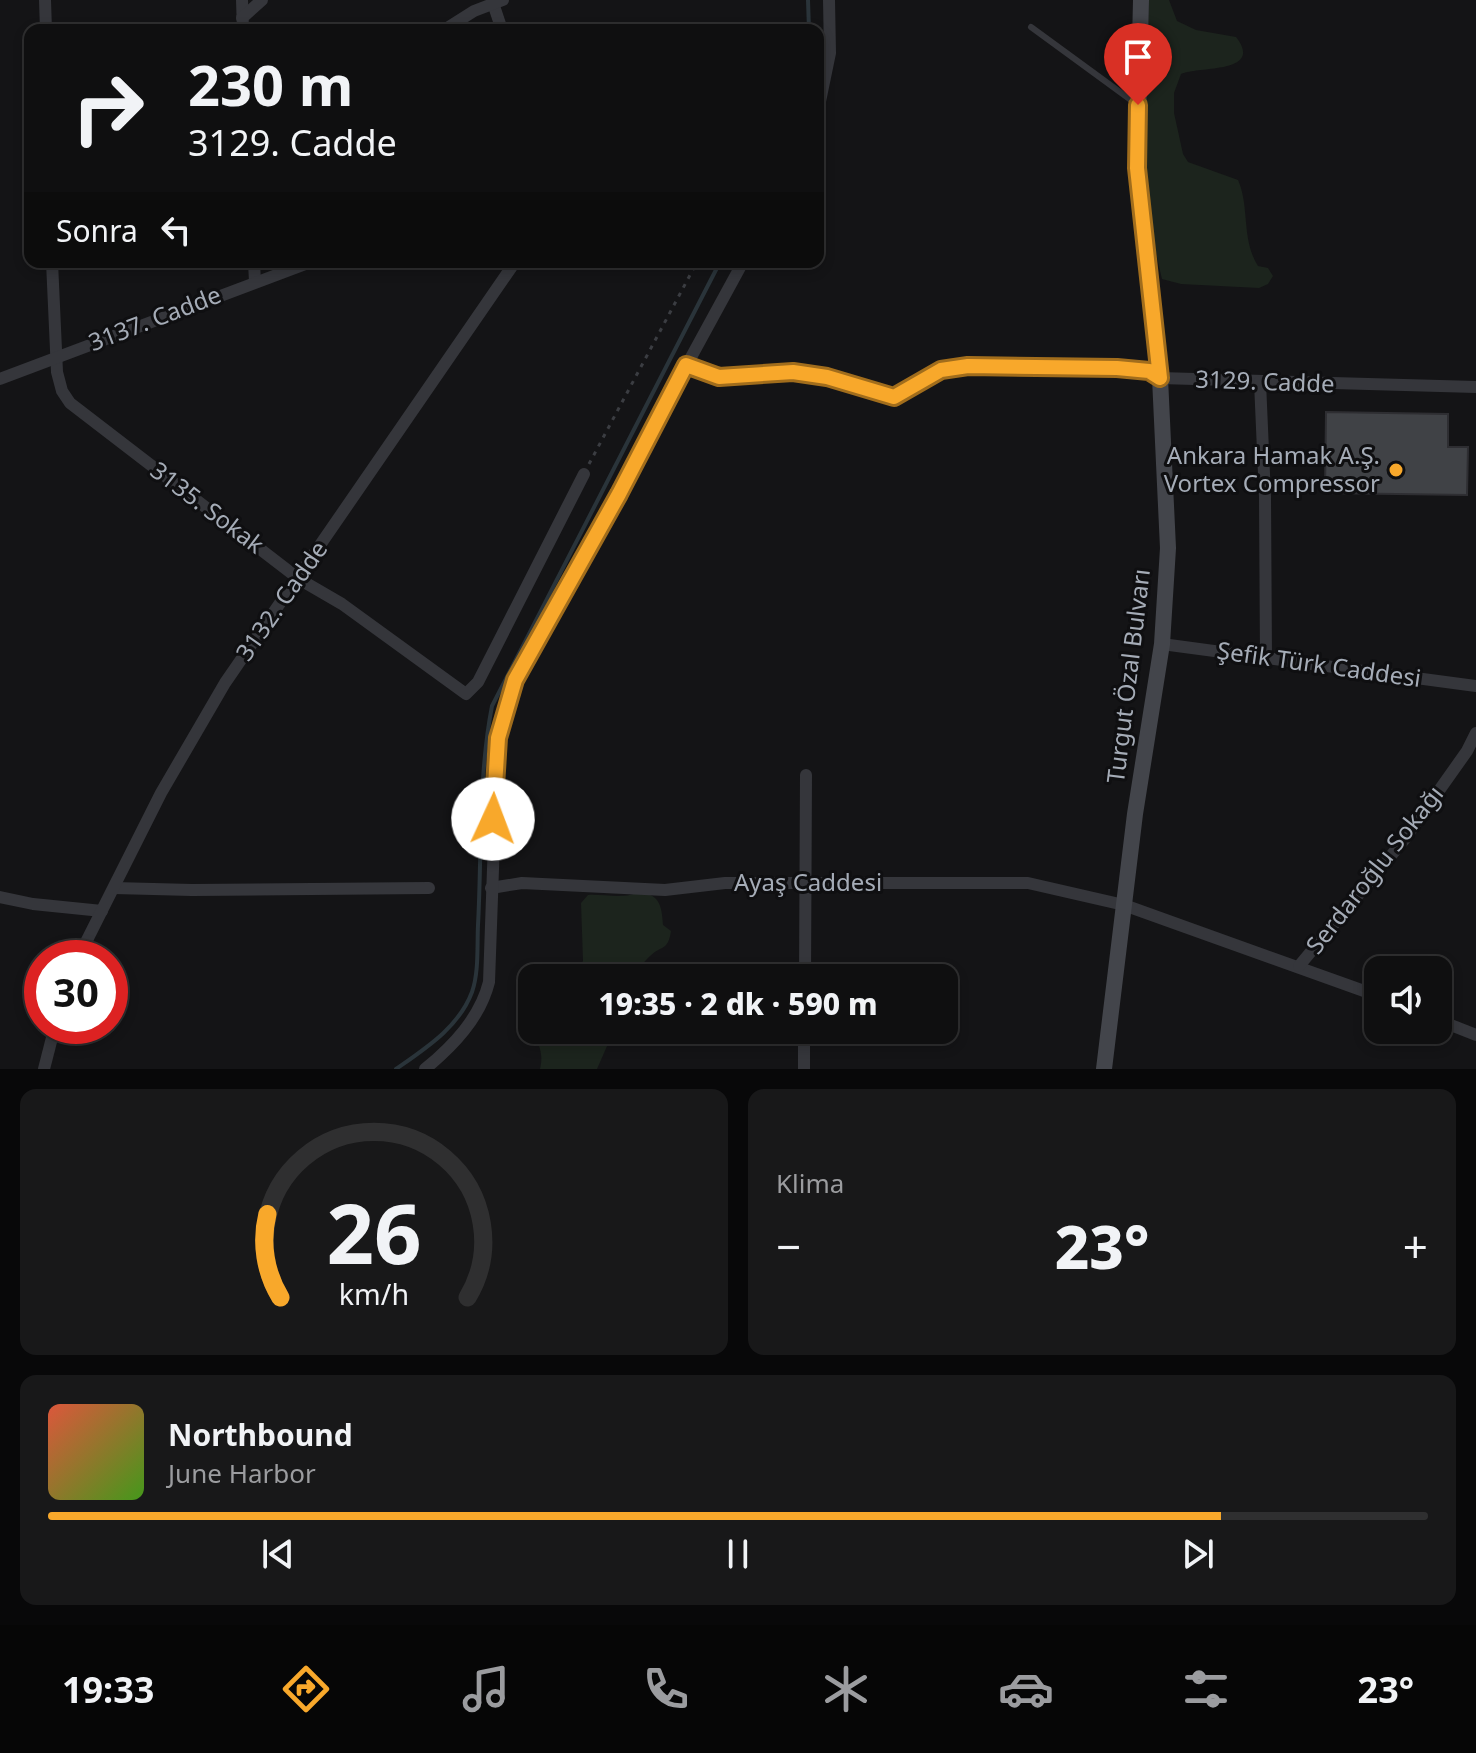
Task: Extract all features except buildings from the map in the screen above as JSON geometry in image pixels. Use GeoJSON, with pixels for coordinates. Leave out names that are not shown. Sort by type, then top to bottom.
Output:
{"type":"FeatureCollection","features":[{"type":"Feature","properties":{"kind":"street"},"geometry":{"type":"LineString","coordinates":[[45,0],[46,24]]}},
{"type":"Feature","properties":{"kind":"street"},"geometry":{"type":"LineString","coordinates":[[242,0],[243,24]]}},
{"type":"Feature","properties":{"kind":"street"},"geometry":{"type":"LineString","coordinates":[[243,24],[262,0]]}},
{"type":"Feature","properties":{"kind":"street"},"geometry":{"type":"LineString","coordinates":[[824,82],[830,53],[829,0]]}},
{"type":"Feature","properties":{"kind":"street","name":"Turgut Özal Bulvarı"},"geometry":{"type":"LineString","coordinates":[[1104,1069],[1162,644],[1168,548],[1160,378],[1137,168],[1141,0]]}},
{"type":"Feature","properties":{"kind":"street"},"geometry":{"type":"LineString","coordinates":[[453,24],[496,1],[501,24]]}},
{"type":"Feature","properties":{"kind":"street","name":"3135. Sokak"},"geometry":{"type":"LineString","coordinates":[[52,268],[56,356],[62,391],[70,403],[299,579],[342,604],[466,694],[478,682],[584,474]]}},
{"type":"Feature","properties":{"kind":"street"},"geometry":{"type":"LineString","coordinates":[[254,268],[255,282]]}},
{"type":"Feature","properties":{"kind":"street","name":"3137. Cadde"},"geometry":{"type":"LineString","coordinates":[[0,379],[294,268]]}},
{"type":"Feature","properties":{"kind":"street","name":"3132. Cadde"},"geometry":{"type":"LineString","coordinates":[[87,940],[161,793],[225,683],[511,268]]}},
{"type":"Feature","properties":{"kind":"street"},"geometry":{"type":"LineString","coordinates":[[425,1069],[454,1042],[484,1002],[489,982],[498,738],[515,680],[740,268]]}},
{"type":"Feature","properties":{"kind":"street","name":"3129. Cadde"},"geometry":{"type":"LineString","coordinates":[[686,365],[719,377],[793,372],[827,377],[894,397],[941,370],[968,366],[1117,368],[1149,371],[1160,378],[1476,387]]}},
{"type":"Feature","properties":{"kind":"street"},"geometry":{"type":"LineString","coordinates":[[1260,382],[1265,497],[1266,657]]}},
{"type":"Feature","properties":{"kind":"street","name":"Şefik Türk Caddesi"},"geometry":{"type":"LineString","coordinates":[[1162,644],[1476,686]]}},
{"type":"Feature","properties":{"kind":"street","name":"Serdaroğlu Sokağı"},"geometry":{"type":"LineString","coordinates":[[1299,966],[1404,840],[1467,751],[1476,733]]}},
{"type":"Feature","properties":{"kind":"street"},"geometry":{"type":"LineString","coordinates":[[805,964],[806,775]]}},
{"type":"Feature","properties":{"kind":"street","name":"Ayaş Caddesi"},"geometry":{"type":"LineString","coordinates":[[491,888],[522,883],[665,890],[725,883],[1028,883],[1124,905],[1364,991]]}},
{"type":"Feature","properties":{"kind":"street"},"geometry":{"type":"LineString","coordinates":[[114,888],[429,888]]}},
{"type":"Feature","properties":{"kind":"street"},"geometry":{"type":"LineString","coordinates":[[0,897],[33,904],[102,911]]}},
{"type":"Feature","properties":{"kind":"street"},"geometry":{"type":"LineString","coordinates":[[1452,1026],[1476,1035]]}},
{"type":"Feature","properties":{"kind":"street"},"geometry":{"type":"LineString","coordinates":[[44,1069],[50,1044]]}},
{"type":"Feature","properties":{"kind":"street"},"geometry":{"type":"LineString","coordinates":[[804,1044],[804,1069]]}},
{"type":"Feature","properties":{"kind":"lane"},"geometry":{"type":"LineString","coordinates":[[1031,27],[1138,105]]}},
{"type":"Feature","properties":{"kind":"path"},"geometry":{"type":"LineString","coordinates":[[584,474],[694,268]]}},
{"type":"Feature","properties":{"kind":"shaded area"},"geometry":{"type":"Polygon","coordinates":[[[1149,0],[1169,0],[1177,21],[1196,30],[1236,37],[1243,49],[1242,57],[1236,63],[1181,74],[1174,93],[1174,113],[1183,154],[1188,162],[1238,180],[1253,256],[1258,266],[1268,268],[1273,276],[1268,284],[1259,288],[1181,284],[1162,279],[1147,175],[1149,0]]]}},
{"type":"Feature","properties":{"kind":"shaded area"},"geometry":{"type":"Polygon","coordinates":[[[644,893],[658,901],[663,925],[671,931],[666,945],[642,964],[581,964],[581,903],[588,895],[644,893]]]}},
{"type":"Feature","properties":{"kind":"shaded area"},"geometry":{"type":"Polygon","coordinates":[[[538,1044],[608,1044],[597,1069],[540,1069],[538,1044]]]}},
{"type":"Feature","properties":{"kind":"waterway"},"geometry":{"type":"LineString","coordinates":[[808,0],[809,24]]}},
{"type":"Feature","properties":{"kind":"waterway"},"geometry":{"type":"LineString","coordinates":[[396,1069],[430,1045],[450,1026],[472,992],[477,959],[482,788],[492,706],[717,268]]}},
{"type":"Feature","properties":{"kind":"place","name":"Ankara Hamak A.Ş. Vortex Compressor"},"geometry":{"type":"Point","coordinates":[1396,470]}},
{"type":"Feature","properties":{"kind":"route"},"geometry":{"type":"LineString","coordinates":[[493,819],[498,738],[515,680],[619,494],[686,365],[719,377],[793,372],[827,377],[894,397],[941,370],[968,366],[1117,368],[1149,371],[1160,378],[1137,168],[1138,105]]}}]}
